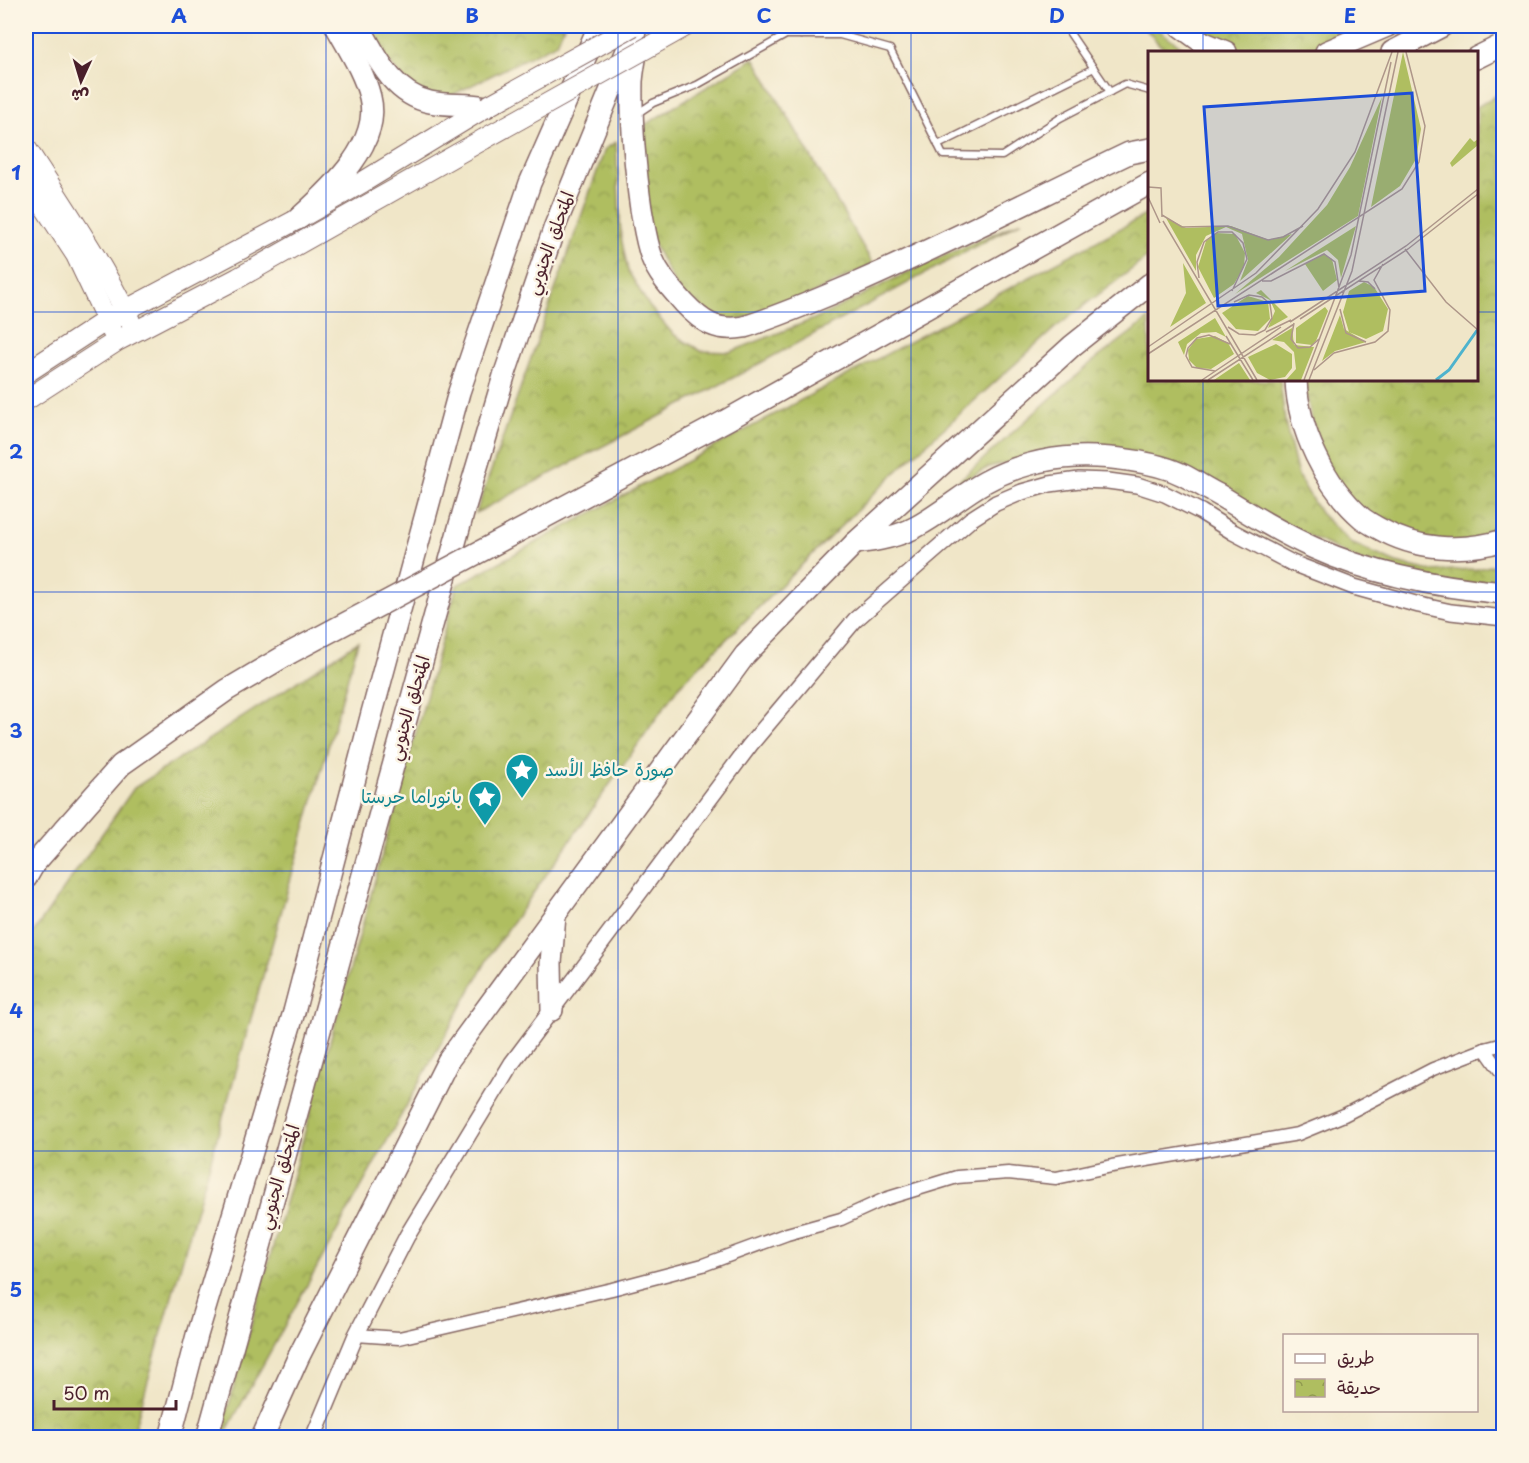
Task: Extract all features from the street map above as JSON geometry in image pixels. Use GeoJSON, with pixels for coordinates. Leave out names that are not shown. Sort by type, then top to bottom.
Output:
{"type":"FeatureCollection","features":[{"type":"Feature","properties":{"kind":"highway"},"geometry":{"type":"LineString","coordinates":[[298,219],[350,164],[369,133],[370,96],[336,26]]}},
{"type":"Feature","properties":{"kind":"highway"},"geometry":{"type":"LineString","coordinates":[[359,26],[382,67],[402,89],[429,102],[486,107]]}},
{"type":"Feature","properties":{"kind":"highway","name":"المتحلق الجنوبي"},"geometry":{"type":"LineString","coordinates":[[170,1437],[197,1335],[294,1012],[381,678],[459,392],[530,183],[599,26]]}},
{"type":"Feature","properties":{"kind":"highway"},"geometry":{"type":"LineString","coordinates":[[639,26],[632,78],[632,117],[637,180],[647,243],[659,272],[693,312],[708,323],[725,329],[753,325],[844,288],[933,248],[1129,153],[1148,149]]}},
{"type":"Feature","properties":{"kind":"highway","name":"المتحلق الجنوبي"},"geometry":{"type":"LineString","coordinates":[[207,1437],[461,522],[504,376],[555,226],[639,26]]}},
{"type":"Feature","properties":{"kind":"highway"},"geometry":{"type":"LineString","coordinates":[[1180,26],[1202,42],[1224,51]]}},
{"type":"Feature","properties":{"kind":"highway"},"geometry":{"type":"LineString","coordinates":[[1328,51],[1387,26]]}},
{"type":"Feature","properties":{"kind":"highway"},"geometry":{"type":"LineString","coordinates":[[1394,51],[1442,26]]}},
{"type":"Feature","properties":{"kind":"highway"},"geometry":{"type":"LineString","coordinates":[[1478,57],[1503,44]]}},
{"type":"Feature","properties":{"kind":"highway"},"geometry":{"type":"LineString","coordinates":[[26,878],[34,864],[121,765],[227,690],[288,654],[727,420],[1148,184]]}},
{"type":"Feature","properties":{"kind":"highway"},"geometry":{"type":"LineString","coordinates":[[262,1437],[298,1358],[448,1061],[745,655],[855,543],[1072,346],[1148,285]]}},
{"type":"Feature","properties":{"kind":"highway"},"geometry":{"type":"LineString","coordinates":[[1296,381],[1301,417],[1311,445],[1325,472],[1343,497],[1364,519],[1386,532],[1411,542],[1437,547],[1464,548],[1503,540]]}},
{"type":"Feature","properties":{"kind":"highway"},"geometry":{"type":"LineString","coordinates":[[855,543],[888,538],[911,529],[985,482],[1016,469],[1051,459],[1104,457],[1130,460],[1182,474],[1285,534],[1350,562],[1417,581],[1503,593]]}},
{"type":"Feature","properties":{"kind":"highway"},"geometry":{"type":"LineString","coordinates":[[552,1010],[551,963],[555,915]]}},
{"type":"Feature","properties":{"kind":"main road"},"geometry":{"type":"LineString","coordinates":[[26,373],[107,320],[298,219],[486,107],[633,26]]}},
{"type":"Feature","properties":{"kind":"main road"},"geometry":{"type":"LineString","coordinates":[[26,400],[117,341],[237,278],[686,26]]}},
{"type":"Feature","properties":{"kind":"main road"},"geometry":{"type":"LineString","coordinates":[[26,148],[88,244],[135,332]]}},
{"type":"Feature","properties":{"kind":"main road"},"geometry":{"type":"LineString","coordinates":[[26,179],[76,255],[117,341]]}},
{"type":"Feature","properties":{"kind":"main road"},"geometry":{"type":"LineString","coordinates":[[363,182],[373,201]]}},
{"type":"Feature","properties":{"kind":"street"},"geometry":{"type":"LineString","coordinates":[[313,1437],[356,1335],[407,1236],[513,1063],[750,745],[855,621],[971,519],[996,503],[1050,484],[1079,480],[1137,485],[1165,494],[1262,548],[1334,580],[1419,605],[1503,618]]}},
{"type":"Feature","properties":{"kind":"street"},"geometry":{"type":"LineString","coordinates":[[356,1335],[399,1338],[612,1289],[703,1265],[787,1234],[841,1218],[885,1199],[957,1177],[1008,1173],[1056,1179],[1112,1166],[1298,1134],[1344,1115],[1433,1069],[1503,1044]]}},
{"type":"Feature","properties":{"kind":"street"},"geometry":{"type":"LineString","coordinates":[[1485,1049],[1503,1076]]}},
{"type":"Feature","properties":{"kind":"lane"},"geometry":{"type":"LineString","coordinates":[[801,35],[810,26]]}},
{"type":"Feature","properties":{"kind":"lane"},"geometry":{"type":"LineString","coordinates":[[1065,26],[1110,92]]}},
{"type":"Feature","properties":{"kind":"lane"},"geometry":{"type":"LineString","coordinates":[[632,117],[653,103],[697,85],[786,35],[840,35],[890,49],[943,155],[1002,156],[1060,118],[1125,84],[1148,91]]}},
{"type":"Feature","properties":{"kind":"lane"},"geometry":{"type":"LineString","coordinates":[[938,146],[1094,68]]}},
{"type":"Feature","properties":{"kind":"green space"},"geometry":{"type":"Polygon","coordinates":[[[357,26],[564,26],[557,43],[442,100],[420,97],[357,26]]]}},
{"type":"Feature","properties":{"kind":"green space"},"geometry":{"type":"Polygon","coordinates":[[[1143,26],[1153,26],[1188,51],[1165,51],[1143,26]]]}},
{"type":"Feature","properties":{"kind":"green space"},"geometry":{"type":"Polygon","coordinates":[[[1193,26],[1359,26],[1311,51],[1257,51],[1224,48],[1193,26]]]}},
{"type":"Feature","properties":{"kind":"green space"},"geometry":{"type":"Polygon","coordinates":[[[754,58],[873,264],[806,297],[732,323],[690,313],[648,233],[643,126],[754,58]]]}},
{"type":"Feature","properties":{"kind":"green space"},"geometry":{"type":"Polygon","coordinates":[[[1503,91],[1503,537],[1434,548],[1364,520],[1321,462],[1303,381],[1478,381],[1478,106],[1503,91]]]}},
{"type":"Feature","properties":{"kind":"green space"},"geometry":{"type":"Polygon","coordinates":[[[616,142],[621,237],[628,271],[649,306],[673,334],[701,351],[730,352],[819,317],[908,272],[1022,221],[742,373],[476,513],[605,149],[616,142]]]}},
{"type":"Feature","properties":{"kind":"green space"},"geometry":{"type":"Polygon","coordinates":[[[1148,214],[1148,257],[1055,328],[902,466],[679,686],[491,953],[223,1437],[220,1437],[457,585],[1148,214]]]}},
{"type":"Feature","properties":{"kind":"green space"},"geometry":{"type":"Polygon","coordinates":[[[1148,320],[1148,381],[1280,381],[1285,422],[1298,476],[1320,513],[1351,543],[1396,563],[1431,571],[1477,569],[1503,563],[1503,592],[1393,577],[1183,474],[1057,451],[989,467],[952,487],[1088,365],[1148,320]]]}},
{"type":"Feature","properties":{"kind":"green space"},"geometry":{"type":"Polygon","coordinates":[[[358,642],[132,1437],[26,1437],[26,943],[134,788],[358,642]]]}},
{"type":"Feature","properties":{"kind":"place","name":"صورة حافظ الأسد"},"geometry":{"type":"Point","coordinates":[522,799]}},
{"type":"Feature","properties":{"kind":"place","name":"بانوراما حرستا"},"geometry":{"type":"Point","coordinates":[485,826]}}]}
